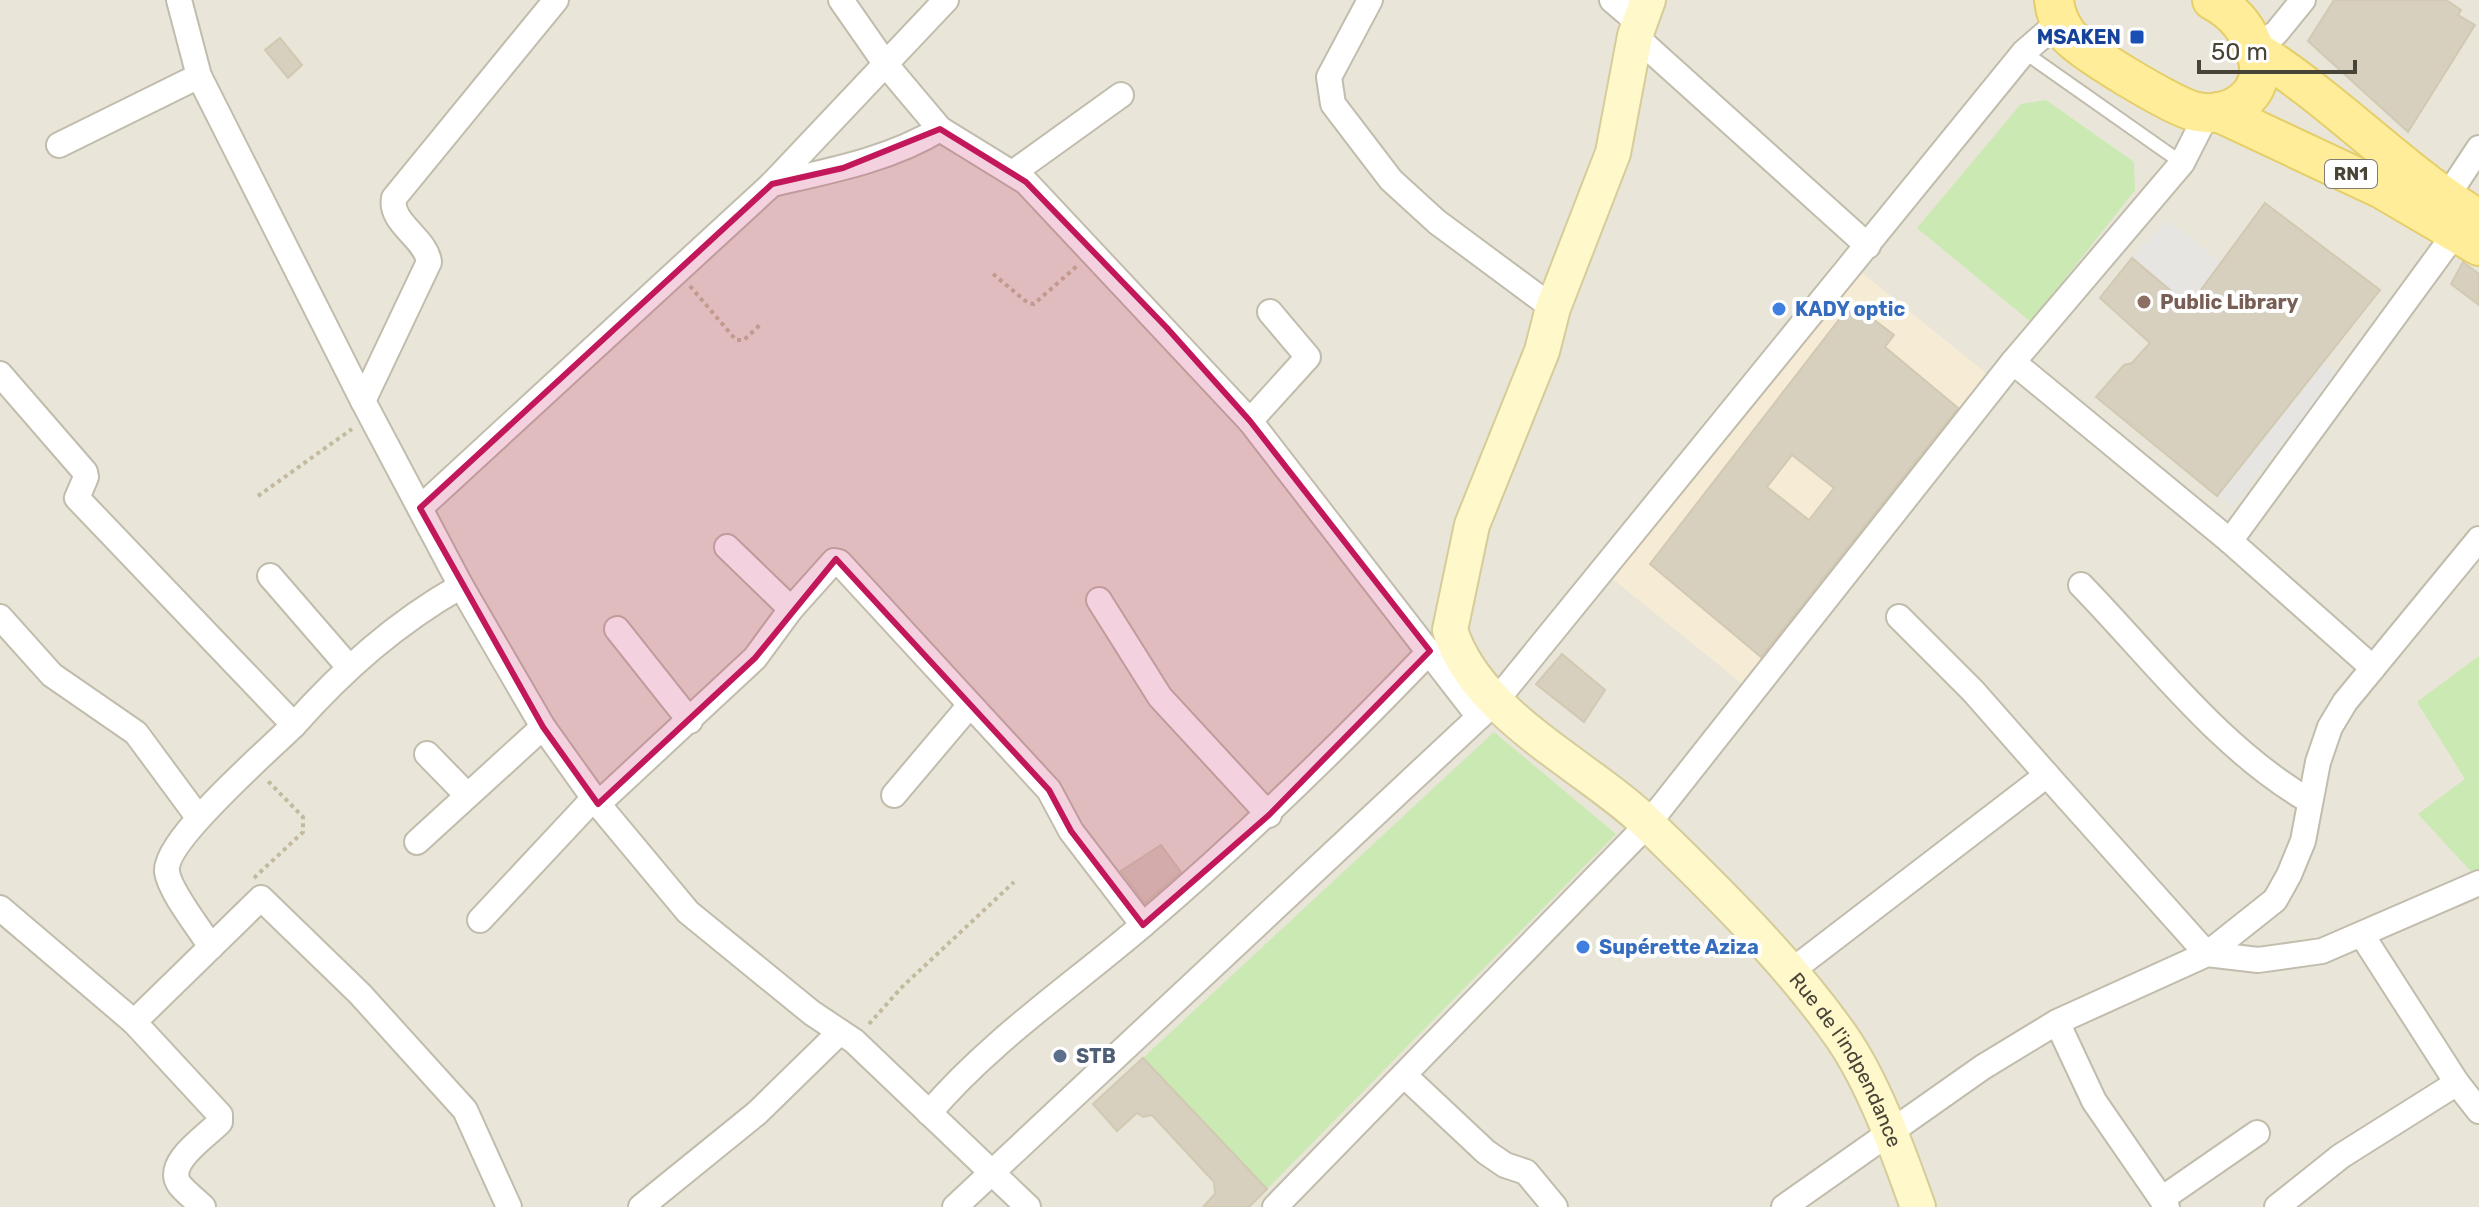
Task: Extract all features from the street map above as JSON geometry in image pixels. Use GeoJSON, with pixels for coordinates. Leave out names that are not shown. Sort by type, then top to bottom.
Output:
{"type":"FeatureCollection","features":[{"type":"Feature","properties":{"kind":"main road","name":"RN1"},"geometry":{"type":"LineString","coordinates":[[2212,0],[2234,14],[2255,50],[2316,91],[2465,224]]}},
{"type":"Feature","properties":{"kind":"main road","name":"RN1"},"geometry":{"type":"LineString","coordinates":[[2054,8],[2076,43],[2173,103],[2213,113],[2465,224]]}},
{"type":"Feature","properties":{"kind":"main road"},"geometry":{"type":"LineString","coordinates":[[2213,113],[2245,102],[2254,91],[2259,69],[2255,50]]}},
{"type":"Feature","properties":{"kind":"street"},"geometry":{"type":"LineString","coordinates":[[179,0],[199,76],[461,586],[543,727],[596,801],[688,912],[847,1036],[1028,1207]]}},
{"type":"Feature","properties":{"kind":"street"},"geometry":{"type":"LineString","coordinates":[[367,408],[429,262],[427,253],[394,211],[394,198],[556,0]]}},
{"type":"Feature","properties":{"kind":"street"},"geometry":{"type":"LineString","coordinates":[[841,0],[887,66],[940,129],[1014,172],[1093,250],[1250,421],[1430,651],[1487,710]]}},
{"type":"Feature","properties":{"kind":"street"},"geometry":{"type":"LineString","coordinates":[[420,508],[772,184],[887,66],[946,0]]}},
{"type":"Feature","properties":{"kind":"street"},"geometry":{"type":"LineString","coordinates":[[1370,0],[1329,77],[1333,104],[1391,180],[1437,222],[1553,308]]}},
{"type":"Feature","properties":{"kind":"street"},"geometry":{"type":"LineString","coordinates":[[1612,0],[1641,20],[1868,246]]}},
{"type":"Feature","properties":{"kind":"street"},"geometry":{"type":"LineString","coordinates":[[2255,50],[2276,33],[2294,3]]}},
{"type":"Feature","properties":{"kind":"street"},"geometry":{"type":"LineString","coordinates":[[955,1207],[1487,710],[1868,246],[2024,52],[2054,8]]}},
{"type":"Feature","properties":{"kind":"street","name":"Rue de l'indpendance"},"geometry":{"type":"LineString","coordinates":[[1641,20],[1613,153],[1553,308],[1542,351],[1472,525],[1450,630],[1487,710],[1648,824],[1790,972],[1843,1038],[1889,1131],[1918,1207]]}},
{"type":"Feature","properties":{"kind":"street"},"geometry":{"type":"LineString","coordinates":[[59,145],[199,76]]}},
{"type":"Feature","properties":{"kind":"street"},"geometry":{"type":"LineString","coordinates":[[1014,172],[1121,95]]}},
{"type":"Feature","properties":{"kind":"street"},"geometry":{"type":"LineString","coordinates":[[1275,1207],[1648,824],[2013,362],[2182,163],[2213,113]]}},
{"type":"Feature","properties":{"kind":"street"},"geometry":{"type":"LineString","coordinates":[[772,184],[869,160],[907,147],[940,129]]}},
{"type":"Feature","properties":{"kind":"street"},"geometry":{"type":"LineString","coordinates":[[2230,541],[2465,224],[2479,148]]}},
{"type":"Feature","properties":{"kind":"street"},"geometry":{"type":"LineString","coordinates":[[1250,421],[1308,357],[1270,312]]}},
{"type":"Feature","properties":{"kind":"street"},"geometry":{"type":"LineString","coordinates":[[2013,362],[2230,541],[2373,668]]}},
{"type":"Feature","properties":{"kind":"street"},"geometry":{"type":"LineString","coordinates":[[0,374],[85,472],[86,477],[77,498],[294,725]]}},
{"type":"Feature","properties":{"kind":"street"},"geometry":{"type":"LineString","coordinates":[[1784,1207],[1983,1067],[2057,1022],[2207,954],[2275,900],[2303,841],[2308,800],[2330,727],[2345,702],[2479,539]]}},
{"type":"Feature","properties":{"kind":"street"},"geometry":{"type":"LineString","coordinates":[[727,547],[791,609]]}},
{"type":"Feature","properties":{"kind":"street"},"geometry":{"type":"LineString","coordinates":[[480,920],[596,801],[690,721],[755,658],[791,609],[836,560],[1049,790],[1071,831],[1143,925]]}},
{"type":"Feature","properties":{"kind":"street"},"geometry":{"type":"LineString","coordinates":[[270,576],[348,666]]}},
{"type":"Feature","properties":{"kind":"street"},"geometry":{"type":"LineString","coordinates":[[2081,585],[2222,734],[2269,777],[2308,800]]}},
{"type":"Feature","properties":{"kind":"street"},"geometry":{"type":"LineString","coordinates":[[211,947],[167,870],[169,861],[198,817],[294,725],[348,666],[417,611],[461,586]]}},
{"type":"Feature","properties":{"kind":"street"},"geometry":{"type":"LineString","coordinates":[[1099,600],[1160,697],[1269,815]]}},
{"type":"Feature","properties":{"kind":"street"},"geometry":{"type":"LineString","coordinates":[[0,617],[52,675],[136,733],[198,817]]}},
{"type":"Feature","properties":{"kind":"street"},"geometry":{"type":"LineString","coordinates":[[1899,617],[1973,691],[2207,954],[2258,960],[2322,951],[2479,883]]}},
{"type":"Feature","properties":{"kind":"street"},"geometry":{"type":"LineString","coordinates":[[617,629],[690,721]]}},
{"type":"Feature","properties":{"kind":"street"},"geometry":{"type":"LineString","coordinates":[[929,1113],[950,1089],[1017,1027],[1143,925],[1269,815],[1430,651]]}},
{"type":"Feature","properties":{"kind":"street"},"geometry":{"type":"LineString","coordinates":[[894,795],[970,705]]}},
{"type":"Feature","properties":{"kind":"street"},"geometry":{"type":"LineString","coordinates":[[417,842],[543,727]]}},
{"type":"Feature","properties":{"kind":"street"},"geometry":{"type":"LineString","coordinates":[[427,754],[467,795]]}},
{"type":"Feature","properties":{"kind":"street"},"geometry":{"type":"LineString","coordinates":[[1790,972],[2047,775]]}},
{"type":"Feature","properties":{"kind":"street"},"geometry":{"type":"LineString","coordinates":[[134,1022],[261,898],[360,994],[465,1110],[509,1207]]}},
{"type":"Feature","properties":{"kind":"street"},"geometry":{"type":"LineString","coordinates":[[0,908],[134,1022],[221,1119],[178,1163],[175,1173],[178,1183],[203,1207]]}},
{"type":"Feature","properties":{"kind":"street"},"geometry":{"type":"LineString","coordinates":[[2362,935],[2457,1083],[2479,1111]]}},
{"type":"Feature","properties":{"kind":"street"},"geometry":{"type":"LineString","coordinates":[[2057,1022],[2094,1101],[2165,1203],[2257,1133]]}},
{"type":"Feature","properties":{"kind":"street"},"geometry":{"type":"LineString","coordinates":[[641,1207],[847,1036]]}},
{"type":"Feature","properties":{"kind":"street"},"geometry":{"type":"LineString","coordinates":[[1405,1076],[1486,1152],[1505,1165],[1526,1172],[1555,1207]]}},
{"type":"Feature","properties":{"kind":"street"},"geometry":{"type":"LineString","coordinates":[[2277,1207],[2341,1156],[2457,1083]]}},
{"type":"Feature","properties":{"kind":"lane"},"geometry":{"type":"LineString","coordinates":[[2024,52],[2182,163]]}},
{"type":"Feature","properties":{"kind":"path"},"geometry":{"type":"LineString","coordinates":[[993,274],[1028,303],[1034,304],[1093,250]]}},
{"type":"Feature","properties":{"kind":"path"},"geometry":{"type":"LineString","coordinates":[[678,272],[736,340],[744,340],[761,324]]}},
{"type":"Feature","properties":{"kind":"path"},"geometry":{"type":"LineString","coordinates":[[258,496],[367,408]]}},
{"type":"Feature","properties":{"kind":"path"},"geometry":{"type":"LineString","coordinates":[[252,766],[303,817],[305,825],[303,832],[254,877],[253,888],[261,898]]}},
{"type":"Feature","properties":{"kind":"path"},"geometry":{"type":"LineString","coordinates":[[847,1036],[1014,882]]}},
{"type":"Feature","properties":{"kind":"highlighted area"},"geometry":{"type":"Polygon","coordinates":[[[940,129],[1026,182],[1167,328],[1250,421],[1430,651],[1269,815],[1143,925],[1071,831],[1049,790],[836,559],[755,658],[598,804],[543,727],[420,508],[772,184],[843,168],[940,129]]]}},
{"type":"Feature","properties":{"kind":"shaded area"},"geometry":{"type":"Polygon","coordinates":[[[0,0],[2479,0],[2479,1207],[0,1207],[0,0]]]}},
{"type":"Feature","properties":{"kind":"shaded area"},"geometry":{"type":"Polygon","coordinates":[[[2168,220],[2221,263],[2189,306],[2132,258],[2168,220]]]}},
{"type":"Feature","properties":{"kind":"shaded area"},"geometry":{"type":"Polygon","coordinates":[[[1840,255],[2008,391],[1761,699],[1593,563],[1840,255]]]}},
{"type":"Feature","properties":{"kind":"shaded area"},"geometry":{"type":"Polygon","coordinates":[[[2324,361],[2338,374],[2233,507],[2217,496],[2324,361]]]}},
{"type":"Feature","properties":{"kind":"green space"},"geometry":{"type":"Polygon","coordinates":[[[2046,100],[2134,162],[2135,190],[2031,322],[1917,228],[2021,104],[2046,100]]]}},
{"type":"Feature","properties":{"kind":"green space"},"geometry":{"type":"Polygon","coordinates":[[[2479,656],[2477,878],[2418,814],[2465,779],[2417,702],[2479,656]]]}},
{"type":"Feature","properties":{"kind":"green space"},"geometry":{"type":"Polygon","coordinates":[[[1494,732],[1616,834],[1267,1189],[1143,1058],[1494,732]]]}},
{"type":"Feature","properties":{"kind":"building"},"geometry":{"type":"Polygon","coordinates":[[[2334,0],[2446,0],[2461,10],[2458,15],[2475,25],[2408,132],[2308,41],[2334,0]]]}},
{"type":"Feature","properties":{"kind":"building"},"geometry":{"type":"Polygon","coordinates":[[[280,38],[302,65],[288,78],[265,50],[280,38]]]}},
{"type":"Feature","properties":{"kind":"building"},"geometry":{"type":"Polygon","coordinates":[[[2265,203],[2380,290],[2217,496],[2096,397],[2124,365],[2132,363],[2150,343],[2100,298],[2132,258],[2189,306],[2265,203]]]}},
{"type":"Feature","properties":{"kind":"building"},"geometry":{"type":"Polygon","coordinates":[[[2463,262],[2479,274],[2479,305],[2451,284],[2463,262]]]}},
{"type":"Feature","properties":{"kind":"building"},"geometry":{"type":"Polygon","coordinates":[[[1852,303],[1894,335],[1885,347],[1958,408],[1761,657],[1650,564],[1852,303]],[[1792,455],[1767,487],[1809,520],[1834,488],[1792,455]]]}},
{"type":"Feature","properties":{"kind":"building"},"geometry":{"type":"Polygon","coordinates":[[[1562,654],[1605,690],[1584,722],[1536,684],[1562,654]]]}},
{"type":"Feature","properties":{"kind":"building"},"geometry":{"type":"Polygon","coordinates":[[[1161,845],[1181,872],[1145,903],[1121,871],[1161,845]]]}},
{"type":"Feature","properties":{"kind":"building"},"geometry":{"type":"Polygon","coordinates":[[[1143,1058],[1267,1189],[1249,1207],[1203,1207],[1215,1194],[1214,1182],[1152,1115],[1143,1117],[1137,1113],[1117,1131],[1093,1104],[1143,1058]]]}},
{"type":"Feature","properties":{"kind":"place","name":"MSAKEN"},"geometry":{"type":"Point","coordinates":[2137,37]}},
{"type":"Feature","properties":{"kind":"place","name":"Public Library"},"geometry":{"type":"Point","coordinates":[2144,302]}},
{"type":"Feature","properties":{"kind":"place","name":"KADY optic"},"geometry":{"type":"Point","coordinates":[1779,309]}},
{"type":"Feature","properties":{"kind":"place","name":"Supérette Aziza"},"geometry":{"type":"Point","coordinates":[1583,947]}},
{"type":"Feature","properties":{"kind":"place","name":"STB"},"geometry":{"type":"Point","coordinates":[1060,1056]}}]}
